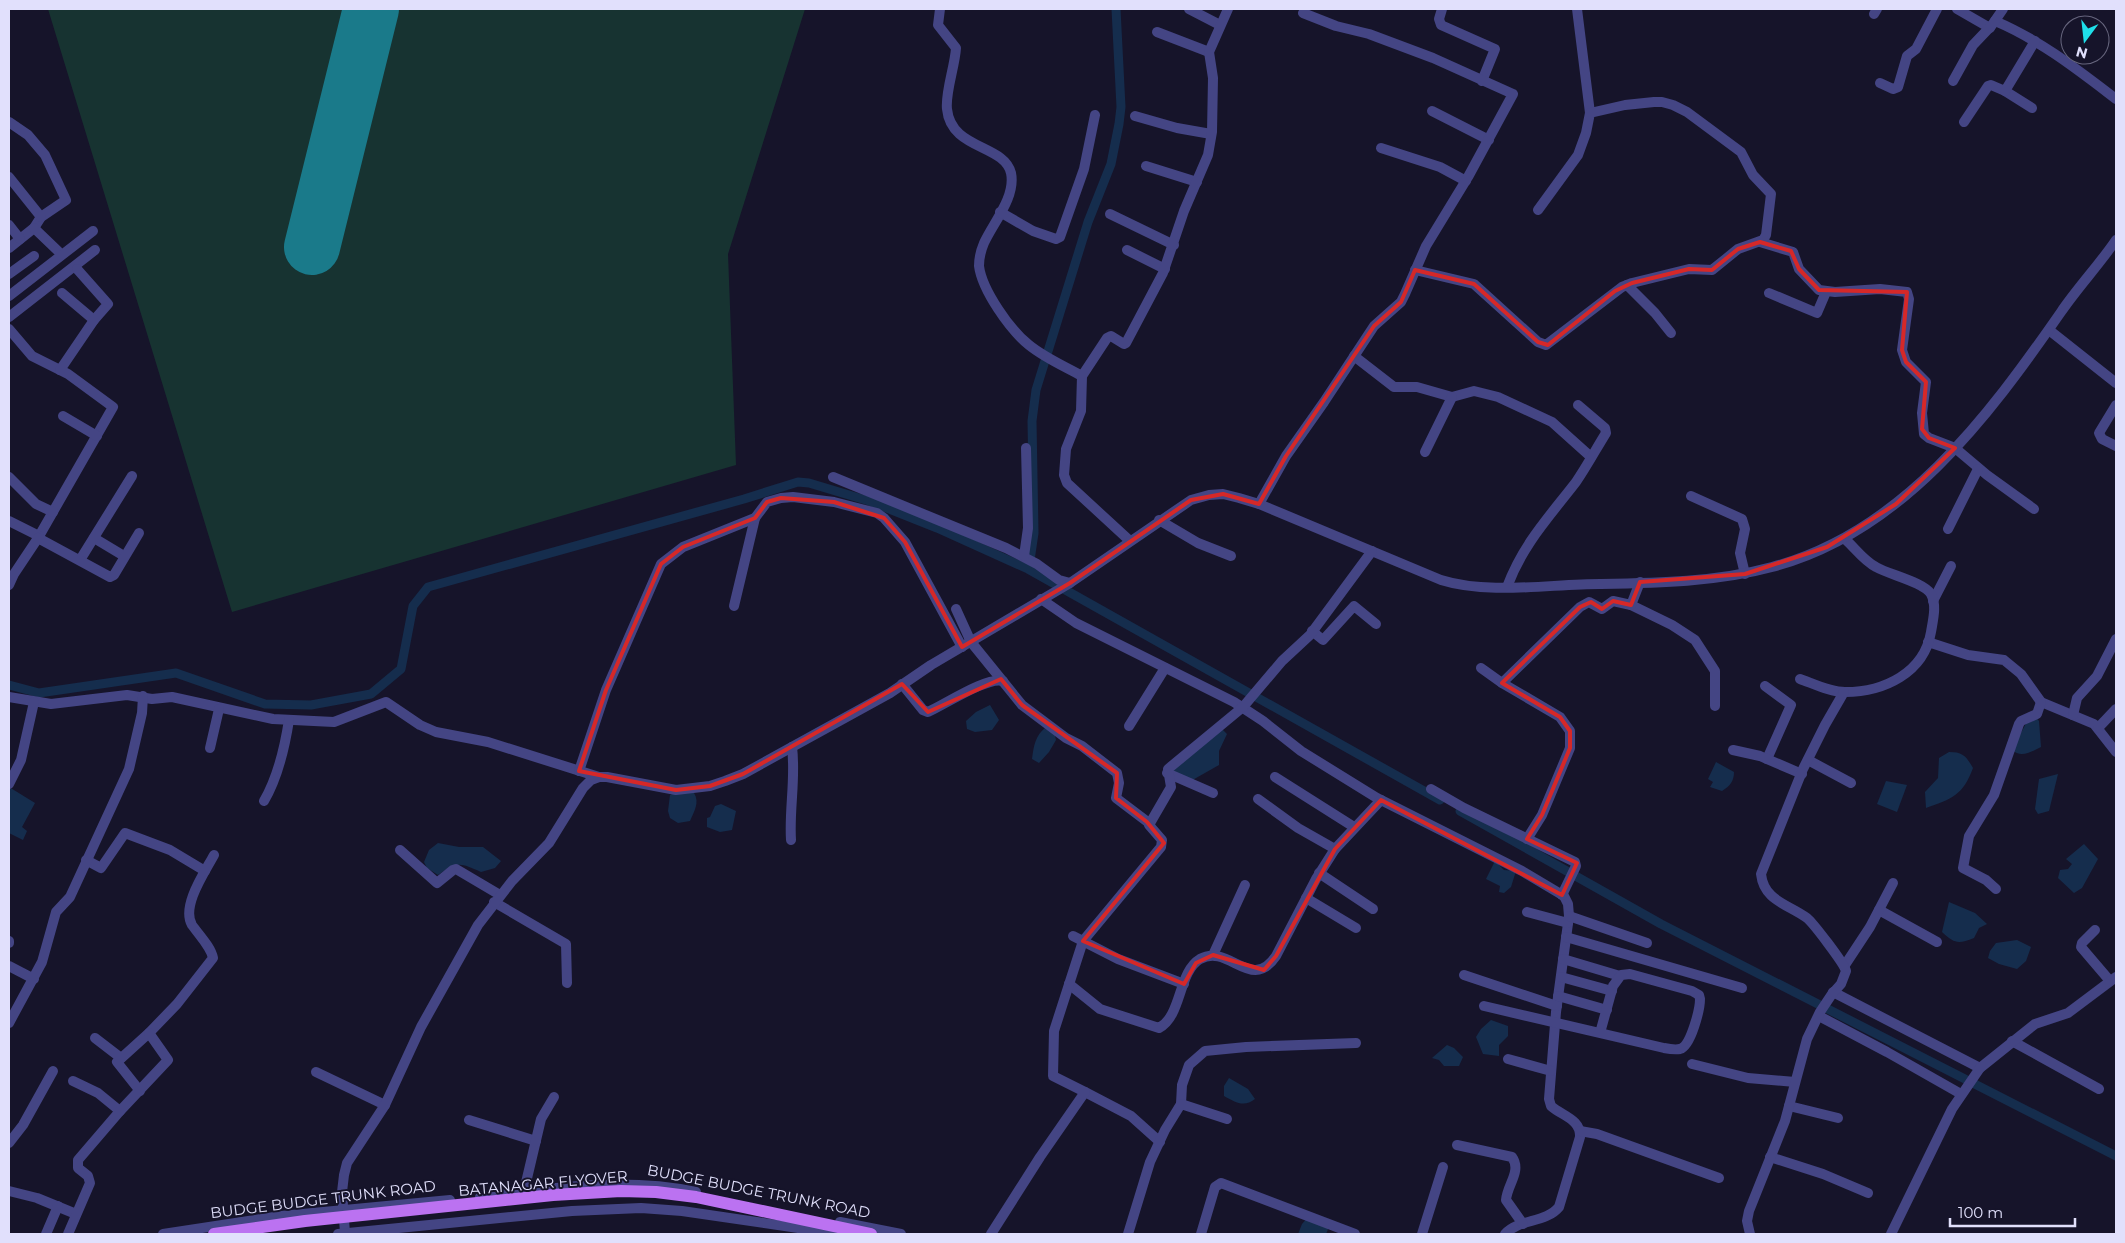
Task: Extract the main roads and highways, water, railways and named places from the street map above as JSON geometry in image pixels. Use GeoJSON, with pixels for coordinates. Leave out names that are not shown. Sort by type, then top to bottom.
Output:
{"type":"FeatureCollection","features":[{"type":"Feature","properties":{"kind":"main road","name":"BATANAGAR FLYOVER"},"geometry":{"type":"LineString","coordinates":[[214,1234],[305,1221],[553,1195],[621,1191],[656,1192],[696,1198],[871,1234]]}},
{"type":"Feature","properties":{"kind":"water"},"geometry":{"type":"Polygon","coordinates":[[[990,705],[999,720],[992,730],[975,732],[967,729],[966,721],[976,712],[990,705]]]}},
{"type":"Feature","properties":{"kind":"water"},"geometry":{"type":"Polygon","coordinates":[[[2032,712],[2039,721],[2041,747],[2034,751],[2019,754],[2012,750],[2032,712]]]}},
{"type":"Feature","properties":{"kind":"water"},"geometry":{"type":"Polygon","coordinates":[[[1218,725],[1227,734],[1219,751],[1219,765],[1189,782],[1172,772],[1198,739],[1218,725]]]}},
{"type":"Feature","properties":{"kind":"water"},"geometry":{"type":"Polygon","coordinates":[[[1046,727],[1054,732],[1056,740],[1049,752],[1039,763],[1032,759],[1033,749],[1037,737],[1046,727]]]}},
{"type":"Feature","properties":{"kind":"water"},"geometry":{"type":"Polygon","coordinates":[[[1949,752],[1964,756],[1973,768],[1961,790],[1950,799],[1926,808],[1925,792],[1938,778],[1939,758],[1949,752]]]}},
{"type":"Feature","properties":{"kind":"water"},"geometry":{"type":"Polygon","coordinates":[[[1716,762],[1734,772],[1731,783],[1722,791],[1710,787],[1713,782],[1708,779],[1716,762]]]}},
{"type":"Feature","properties":{"kind":"water"},"geometry":{"type":"Polygon","coordinates":[[[2058,774],[2049,811],[2038,814],[2035,809],[2039,779],[2058,774]]]}},
{"type":"Feature","properties":{"kind":"water"},"geometry":{"type":"Polygon","coordinates":[[[1886,781],[1907,785],[1897,812],[1877,804],[1886,781]]]}},
{"type":"Feature","properties":{"kind":"water"},"geometry":{"type":"Polygon","coordinates":[[[9,787],[35,803],[22,827],[27,831],[23,840],[9,833],[9,787]]]}},
{"type":"Feature","properties":{"kind":"water"},"geometry":{"type":"Polygon","coordinates":[[[677,792],[694,793],[696,796],[696,807],[690,821],[678,823],[670,818],[668,811],[670,795],[677,792]]]}},
{"type":"Feature","properties":{"kind":"water"},"geometry":{"type":"Polygon","coordinates":[[[721,804],[736,811],[732,830],[720,832],[707,827],[707,818],[710,817],[715,806],[721,804]]]}},
{"type":"Feature","properties":{"kind":"water"},"geometry":{"type":"Polygon","coordinates":[[[438,843],[459,847],[483,847],[501,861],[495,868],[481,872],[459,865],[450,867],[438,875],[427,868],[424,862],[429,850],[438,843]]]}},
{"type":"Feature","properties":{"kind":"water"},"geometry":{"type":"Polygon","coordinates":[[[2084,844],[2098,859],[2082,888],[2074,893],[2058,878],[2060,870],[2068,869],[2072,864],[2066,859],[2084,844]]]}},
{"type":"Feature","properties":{"kind":"water"},"geometry":{"type":"Polygon","coordinates":[[[1495,861],[1504,870],[1516,871],[1511,887],[1504,893],[1499,892],[1500,886],[1486,879],[1495,861]]]}},
{"type":"Feature","properties":{"kind":"water"},"geometry":{"type":"Polygon","coordinates":[[[1949,902],[1975,913],[1987,924],[1979,928],[1974,938],[1960,942],[1950,939],[1942,932],[1949,902]]]}},
{"type":"Feature","properties":{"kind":"water"},"geometry":{"type":"Polygon","coordinates":[[[2017,940],[2031,947],[2026,961],[2017,969],[1999,964],[1988,958],[1990,951],[1996,943],[2017,940]]]}},
{"type":"Feature","properties":{"kind":"water"},"geometry":{"type":"Polygon","coordinates":[[[1491,1020],[1508,1026],[1508,1036],[1499,1045],[1499,1056],[1483,1054],[1476,1037],[1481,1029],[1491,1020]]]}},
{"type":"Feature","properties":{"kind":"water"},"geometry":{"type":"Polygon","coordinates":[[[1447,1045],[1454,1048],[1463,1057],[1459,1066],[1444,1066],[1439,1060],[1432,1058],[1447,1045]]]}},
{"type":"Feature","properties":{"kind":"water"},"geometry":{"type":"Polygon","coordinates":[[[1229,1078],[1248,1089],[1255,1099],[1243,1104],[1224,1096],[1224,1086],[1229,1078]]]}},
{"type":"Feature","properties":{"kind":"water"},"geometry":{"type":"Polygon","coordinates":[[[1309,1216],[1329,1227],[1326,1234],[1298,1234],[1302,1224],[1309,1216]]]}},
{"type":"Feature","properties":{"kind":"waterway"},"geometry":{"type":"LineString","coordinates":[[1029,567],[1034,533],[1032,421],[1036,390],[1088,222],[1111,164],[1119,124],[1121,107],[1116,9]]}},
{"type":"Feature","properties":{"kind":"waterway"},"geometry":{"type":"LineString","coordinates":[[9,685],[39,693],[176,673],[265,704],[311,705],[371,694],[401,669],[413,606],[428,587],[744,499],[798,482],[809,483],[869,501],[937,528],[1028,569],[1440,800]]}},
{"type":"Feature","properties":{"kind":"waterway"},"geometry":{"type":"LineString","coordinates":[[1460,811],[1661,924],[2116,1156]]}}]}
